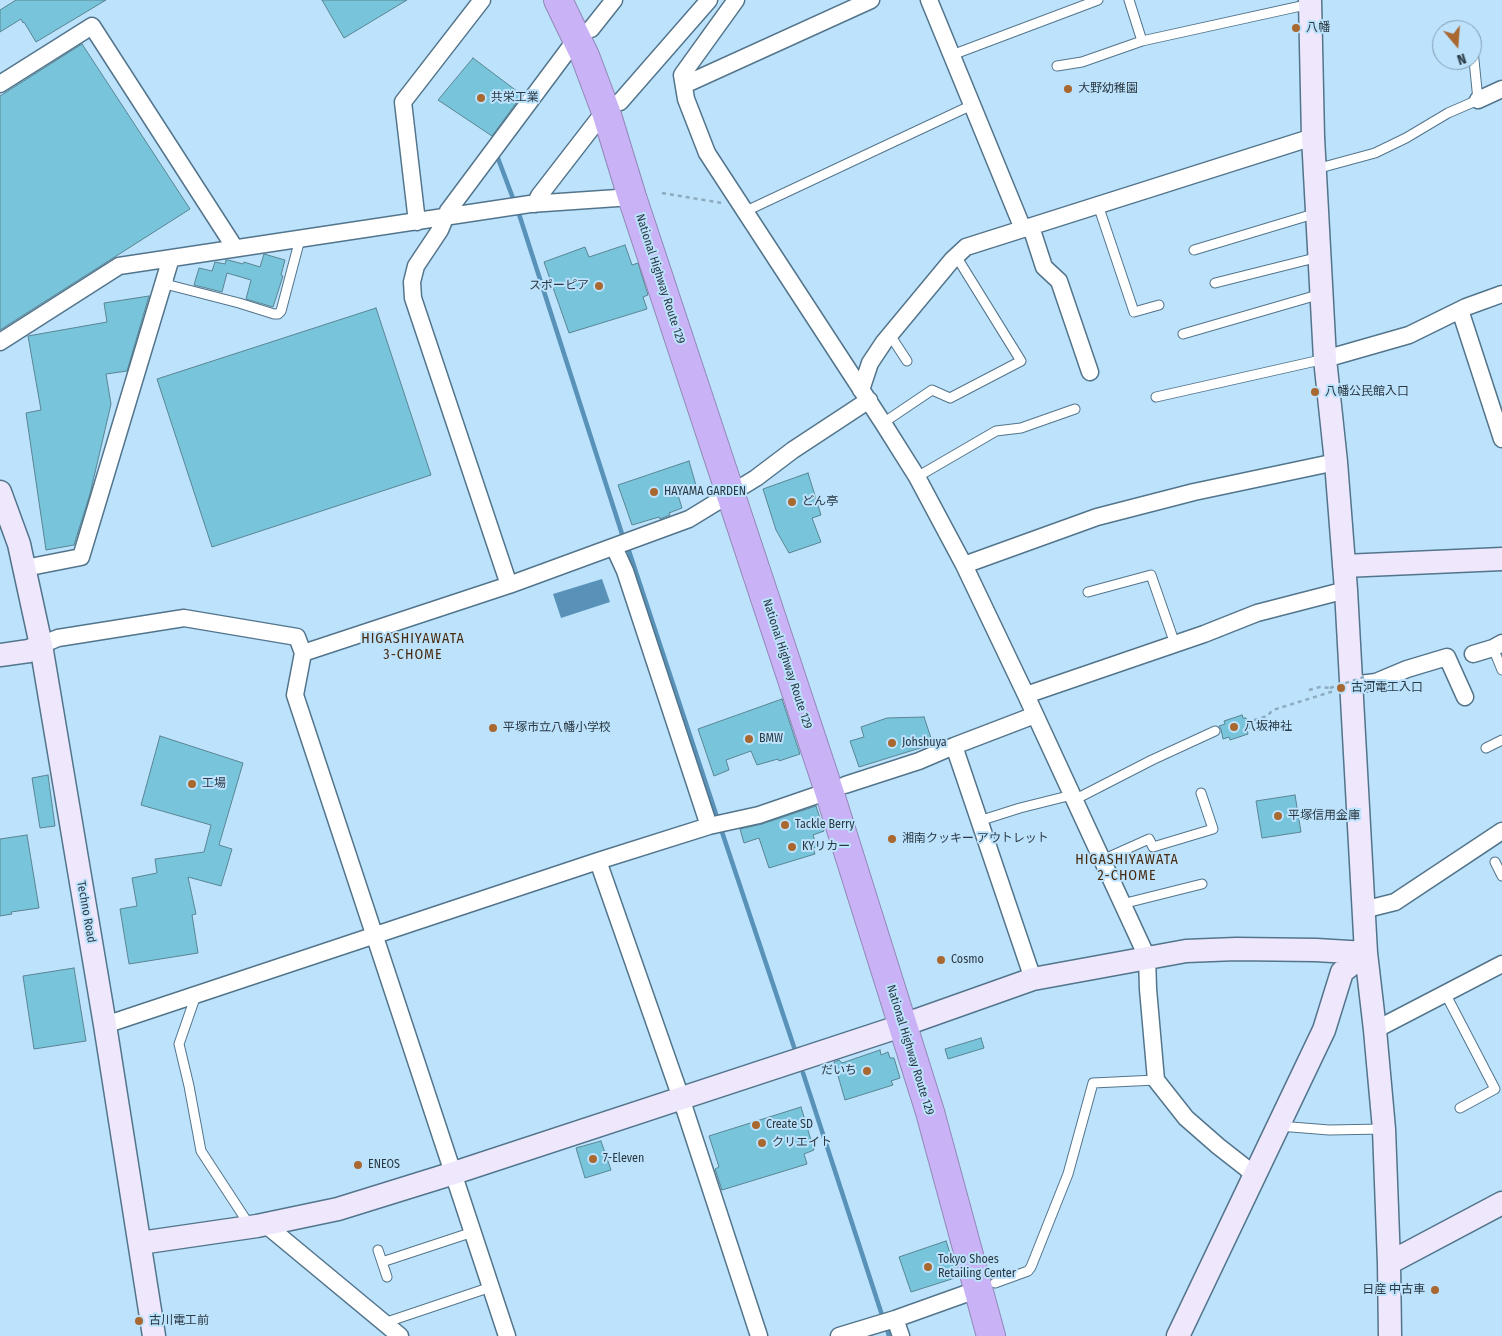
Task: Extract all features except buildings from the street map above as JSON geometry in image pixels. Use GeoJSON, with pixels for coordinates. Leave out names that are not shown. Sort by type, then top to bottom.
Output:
{"type":"FeatureCollection","features":[{"type":"Feature","properties":{"kind":"highway","name":"National Highway Route 129"},"geometry":{"type":"LineString","coordinates":[[558,0],[584,34]]}},
{"type":"Feature","properties":{"kind":"highway","name":"National Highway Route 129"},"geometry":{"type":"LineString","coordinates":[[576,0],[584,34],[613,107],[912,1022],[987,1286],[1009,1336]]}},
{"type":"Feature","properties":{"kind":"highway","name":"National Highway Route 129"},"geometry":{"type":"LineString","coordinates":[[613,107],[632,197],[738,490]]}},
{"type":"Feature","properties":{"kind":"highway","name":"National Highway Route 129"},"geometry":{"type":"LineString","coordinates":[[987,1286],[991,1336]]}},
{"type":"Feature","properties":{"kind":"street"},"geometry":{"type":"LineString","coordinates":[[417,222],[403,102],[482,0]]}},
{"type":"Feature","properties":{"kind":"street"},"geometry":{"type":"LineString","coordinates":[[509,585],[413,298],[412,282],[416,266],[440,230],[448,211],[584,34],[614,0]]}},
{"type":"Feature","properties":{"kind":"street"},"geometry":{"type":"LineString","coordinates":[[535,204],[591,128],[613,107],[709,0]]}},
{"type":"Feature","properties":{"kind":"street"},"geometry":{"type":"LineString","coordinates":[[736,0],[682,75],[686,99],[706,153],[917,477],[964,566],[1147,957],[1156,1080],[1186,1118],[1218,1146],[1255,1174]]}},
{"type":"Feature","properties":{"kind":"street"},"geometry":{"type":"LineString","coordinates":[[684,84],[871,0]]}},
{"type":"Feature","properties":{"kind":"street"},"geometry":{"type":"LineString","coordinates":[[929,0],[972,106],[1044,267],[1059,280],[1090,372]]}},
{"type":"Feature","properties":{"kind":"street"},"geometry":{"type":"LineString","coordinates":[[1310,2],[1313,137],[1321,294],[1346,590],[1347,685],[1366,953],[1384,1129],[1390,1336]]}},
{"type":"Feature","properties":{"kind":"street"},"geometry":{"type":"LineString","coordinates":[[0,84],[92,26],[235,248]]}},
{"type":"Feature","properties":{"kind":"street"},"geometry":{"type":"LineString","coordinates":[[1478,100],[1502,89]]}},
{"type":"Feature","properties":{"kind":"street"},"geometry":{"type":"LineString","coordinates":[[303,653],[509,585],[690,519],[738,490],[865,395],[870,364],[890,335],[952,260],[966,247],[1313,137]]}},
{"type":"Feature","properties":{"kind":"street"},"geometry":{"type":"LineString","coordinates":[[0,342],[119,266],[535,204],[632,197]]}},
{"type":"Feature","properties":{"kind":"street"},"geometry":{"type":"LineString","coordinates":[[25,568],[81,557],[171,258]]}},
{"type":"Feature","properties":{"kind":"street"},"geometry":{"type":"LineString","coordinates":[[1325,359],[1409,335],[1460,310],[1502,294]]}},
{"type":"Feature","properties":{"kind":"street"},"geometry":{"type":"LineString","coordinates":[[1460,310],[1502,439]]}},
{"type":"Feature","properties":{"kind":"street"},"geometry":{"type":"LineString","coordinates":[[964,566],[1097,517],[1194,492],[1336,462]]}},
{"type":"Feature","properties":{"kind":"street","name":"Techno Road"},"geometry":{"type":"LineString","coordinates":[[0,492],[25,568],[41,645],[105,1025],[154,1336]]}},
{"type":"Feature","properties":{"kind":"street"},"geometry":{"type":"LineString","coordinates":[[614,547],[625,571],[709,826]]}},
{"type":"Feature","properties":{"kind":"street"},"geometry":{"type":"LineString","coordinates":[[1344,566],[1502,559]]}},
{"type":"Feature","properties":{"kind":"street"},"geometry":{"type":"LineString","coordinates":[[1026,695],[1175,644],[1257,613],[1346,590]]}},
{"type":"Feature","properties":{"kind":"street"},"geometry":{"type":"LineString","coordinates":[[0,655],[29,651],[58,638],[184,618],[297,637],[303,653],[295,695],[507,1336]]}},
{"type":"Feature","properties":{"kind":"street"},"geometry":{"type":"LineString","coordinates":[[1473,654],[1497,645]]}},
{"type":"Feature","properties":{"kind":"street"},"geometry":{"type":"LineString","coordinates":[[1347,685],[1376,682],[1407,669],[1447,657],[1465,696]]}},
{"type":"Feature","properties":{"kind":"street"},"geometry":{"type":"LineString","coordinates":[[105,1025],[598,861],[709,826],[759,815],[919,761],[1035,715]]}},
{"type":"Feature","properties":{"kind":"street"},"geometry":{"type":"LineString","coordinates":[[954,746],[1033,979]]}},
{"type":"Feature","properties":{"kind":"street"},"geometry":{"type":"LineString","coordinates":[[1363,910],[1396,902],[1502,831]]}},
{"type":"Feature","properties":{"kind":"street"},"geometry":{"type":"LineString","coordinates":[[598,861],[681,1098],[760,1336]]}},
{"type":"Feature","properties":{"kind":"street"},"geometry":{"type":"LineString","coordinates":[[140,1242],[258,1225],[338,1209],[454,1173],[912,1022],[1033,979],[1186,951],[1236,949],[1366,953]]}},
{"type":"Feature","properties":{"kind":"street"},"geometry":{"type":"LineString","coordinates":[[1178,1336],[1324,1030],[1342,972],[1366,953]]}},
{"type":"Feature","properties":{"kind":"street"},"geometry":{"type":"LineString","coordinates":[[1375,1030],[1502,964]]}},
{"type":"Feature","properties":{"kind":"street"},"geometry":{"type":"LineString","coordinates":[[1389,1263],[1502,1203]]}},
{"type":"Feature","properties":{"kind":"street"},"geometry":{"type":"LineString","coordinates":[[258,1225],[400,1336]]}},
{"type":"Feature","properties":{"kind":"street"},"geometry":{"type":"LineString","coordinates":[[839,1336],[895,1319],[987,1286]]}},
{"type":"Feature","properties":{"kind":"street"},"geometry":{"type":"LineString","coordinates":[[895,1319],[901,1336]]}},
{"type":"Feature","properties":{"kind":"lane"},"geometry":{"type":"LineString","coordinates":[[952,55],[1098,0]]}},
{"type":"Feature","properties":{"kind":"lane"},"geometry":{"type":"LineString","coordinates":[[1129,0],[1142,41]]}},
{"type":"Feature","properties":{"kind":"lane"},"geometry":{"type":"LineString","coordinates":[[1057,66],[1082,62],[1142,41],[1310,2]]}},
{"type":"Feature","properties":{"kind":"lane"},"geometry":{"type":"LineString","coordinates":[[1315,169],[1375,153],[1406,138],[1448,113],[1478,100],[1475,70]]}},
{"type":"Feature","properties":{"kind":"lane"},"geometry":{"type":"LineString","coordinates":[[743,209],[972,106]]}},
{"type":"Feature","properties":{"kind":"lane"},"geometry":{"type":"LineString","coordinates":[[1098,205],[1134,312],[1159,305]]}},
{"type":"Feature","properties":{"kind":"lane"},"geometry":{"type":"LineString","coordinates":[[1194,250],[1317,213]]}},
{"type":"Feature","properties":{"kind":"lane"},"geometry":{"type":"LineString","coordinates":[[166,274],[169,285],[278,314],[300,239]]}},
{"type":"Feature","properties":{"kind":"lane"},"geometry":{"type":"LineString","coordinates":[[883,424],[932,390],[950,398],[1021,361],[956,256]]}},
{"type":"Feature","properties":{"kind":"lane"},"geometry":{"type":"LineString","coordinates":[[1214,283],[1320,257]]}},
{"type":"Feature","properties":{"kind":"lane"},"geometry":{"type":"LineString","coordinates":[[1183,334],[1321,294]]}},
{"type":"Feature","properties":{"kind":"lane"},"geometry":{"type":"LineString","coordinates":[[890,335],[907,361]]}},
{"type":"Feature","properties":{"kind":"lane"},"geometry":{"type":"LineString","coordinates":[[1156,397],[1325,359]]}},
{"type":"Feature","properties":{"kind":"lane"},"geometry":{"type":"LineString","coordinates":[[917,477],[996,430],[1021,428],[1075,409]]}},
{"type":"Feature","properties":{"kind":"lane"},"geometry":{"type":"LineString","coordinates":[[1088,592],[1151,575],[1175,644]]}},
{"type":"Feature","properties":{"kind":"lane"},"geometry":{"type":"LineString","coordinates":[[1497,645],[1502,670]]}},
{"type":"Feature","properties":{"kind":"lane"},"geometry":{"type":"LineString","coordinates":[[979,822],[1020,808],[1073,798],[1216,731]]}},
{"type":"Feature","properties":{"kind":"lane"},"geometry":{"type":"LineString","coordinates":[[1486,748],[1502,740]]}},
{"type":"Feature","properties":{"kind":"lane"},"geometry":{"type":"LineString","coordinates":[[1102,860],[1149,839],[1153,846],[1213,829],[1201,793]]}},
{"type":"Feature","properties":{"kind":"lane"},"geometry":{"type":"LineString","coordinates":[[1495,862],[1502,876]]}},
{"type":"Feature","properties":{"kind":"lane"},"geometry":{"type":"LineString","coordinates":[[1122,904],[1202,884]]}},
{"type":"Feature","properties":{"kind":"lane"},"geometry":{"type":"LineString","coordinates":[[1445,994],[1495,1089],[1460,1108]]}},
{"type":"Feature","properties":{"kind":"lane"},"geometry":{"type":"LineString","coordinates":[[196,995],[179,1044],[189,1086],[200,1151],[258,1225]]}},
{"type":"Feature","properties":{"kind":"lane"},"geometry":{"type":"LineString","coordinates":[[987,1286],[1028,1271],[1031,1267],[1068,1174],[1093,1083],[1156,1080]]}},
{"type":"Feature","properties":{"kind":"lane"},"geometry":{"type":"LineString","coordinates":[[1278,1126],[1329,1130],[1384,1129]]}},
{"type":"Feature","properties":{"kind":"lane"},"geometry":{"type":"LineString","coordinates":[[382,1262],[473,1232]]}},
{"type":"Feature","properties":{"kind":"lane"},"geometry":{"type":"LineString","coordinates":[[378,1250],[387,1278]]}},
{"type":"Feature","properties":{"kind":"lane"},"geometry":{"type":"LineString","coordinates":[[384,1323],[491,1287]]}},
{"type":"Feature","properties":{"kind":"path"},"geometry":{"type":"LineString","coordinates":[[662,193],[743,209]]}},
{"type":"Feature","properties":{"kind":"path"},"geometry":{"type":"LineString","coordinates":[[1254,720],[1267,716],[1273,710],[1347,685],[1320,687],[1309,690]]}},
{"type":"Feature","properties":{"kind":"water"},"geometry":{"type":"Polygon","coordinates":[[[602,579],[610,602],[561,618],[553,594],[602,579]]]}},
{"type":"Feature","properties":{"kind":"waterway"},"geometry":{"type":"LineString","coordinates":[[496,153],[514,201]]}},
{"type":"Feature","properties":{"kind":"waterway"},"geometry":{"type":"LineString","coordinates":[[519,214],[623,537]]}},
{"type":"Feature","properties":{"kind":"waterway"},"geometry":{"type":"LineString","coordinates":[[629,551],[716,814]]}},
{"type":"Feature","properties":{"kind":"waterway"},"geometry":{"type":"LineString","coordinates":[[722,832],[794,1047]]}},
{"type":"Feature","properties":{"kind":"waterway"},"geometry":{"type":"LineString","coordinates":[[803,1073],[882,1315]]}},
{"type":"Feature","properties":{"kind":"waterway"},"geometry":{"type":"LineString","coordinates":[[887,1329],[889,1336]]}},
{"type":"Feature","properties":{"kind":"place","name":"八幡"},"geometry":{"type":"Point","coordinates":[1296,28]}},
{"type":"Feature","properties":{"kind":"place","name":"大野幼稚園"},"geometry":{"type":"Point","coordinates":[1068,89]}},
{"type":"Feature","properties":{"kind":"place","name":"共栄工業"},"geometry":{"type":"Point","coordinates":[481,98]}},
{"type":"Feature","properties":{"kind":"place","name":"スポーピア"},"geometry":{"type":"Point","coordinates":[599,286]}},
{"type":"Feature","properties":{"kind":"place","name":"八幡公民館入口"},"geometry":{"type":"Point","coordinates":[1315,392]}},
{"type":"Feature","properties":{"kind":"place","name":"HAYAMA GARDEN"},"geometry":{"type":"Point","coordinates":[654,492]}},
{"type":"Feature","properties":{"kind":"place","name":"どん亭"},"geometry":{"type":"Point","coordinates":[792,502]}},
{"type":"Feature","properties":{"kind":"place","name":"古河電工入口"},"geometry":{"type":"Point","coordinates":[1341,688]}},
{"type":"Feature","properties":{"kind":"place","name":"八坂神社"},"geometry":{"type":"Point","coordinates":[1234,727]}},
{"type":"Feature","properties":{"kind":"place","name":"平塚市立八幡小学校"},"geometry":{"type":"Point","coordinates":[493,728]}},
{"type":"Feature","properties":{"kind":"place","name":"BMW"},"geometry":{"type":"Point","coordinates":[749,739]}},
{"type":"Feature","properties":{"kind":"place","name":"Johshuya"},"geometry":{"type":"Point","coordinates":[892,743]}},
{"type":"Feature","properties":{"kind":"place","name":"工場"},"geometry":{"type":"Point","coordinates":[192,784]}},
{"type":"Feature","properties":{"kind":"place","name":"平塚信用金庫"},"geometry":{"type":"Point","coordinates":[1278,816]}},
{"type":"Feature","properties":{"kind":"place","name":"Tackle Berry"},"geometry":{"type":"Point","coordinates":[785,825]}},
{"type":"Feature","properties":{"kind":"place","name":"湘南クッキー アウトレット"},"geometry":{"type":"Point","coordinates":[892,839]}},
{"type":"Feature","properties":{"kind":"place","name":"KYリカー"},"geometry":{"type":"Point","coordinates":[792,847]}},
{"type":"Feature","properties":{"kind":"place","name":"Cosmo"},"geometry":{"type":"Point","coordinates":[941,960]}},
{"type":"Feature","properties":{"kind":"place","name":"だいち"},"geometry":{"type":"Point","coordinates":[867,1071]}},
{"type":"Feature","properties":{"kind":"place","name":"Create SD"},"geometry":{"type":"Point","coordinates":[756,1125]}},
{"type":"Feature","properties":{"kind":"place","name":"クリエイト"},"geometry":{"type":"Point","coordinates":[762,1143]}},
{"type":"Feature","properties":{"kind":"place","name":"7-Eleven"},"geometry":{"type":"Point","coordinates":[593,1159]}},
{"type":"Feature","properties":{"kind":"place","name":"ENEOS"},"geometry":{"type":"Point","coordinates":[358,1165]}},
{"type":"Feature","properties":{"kind":"place","name":"Tokyo Shoes Retailing Center"},"geometry":{"type":"Point","coordinates":[928,1267]}},
{"type":"Feature","properties":{"kind":"place","name":"日産 中古車"},"geometry":{"type":"Point","coordinates":[1435,1290]}},
{"type":"Feature","properties":{"kind":"place","name":"古川電工前"},"geometry":{"type":"Point","coordinates":[139,1321]}},
{"type":"Feature","properties":{"kind":"district","name":"HIGASHIYAWATA 3-CHOME"},"geometry":{"type":"Point","coordinates":[413,648]}},
{"type":"Feature","properties":{"kind":"district","name":"HIGASHIYAWATA 2-CHOME"},"geometry":{"type":"Point","coordinates":[1127,868]}}]}
